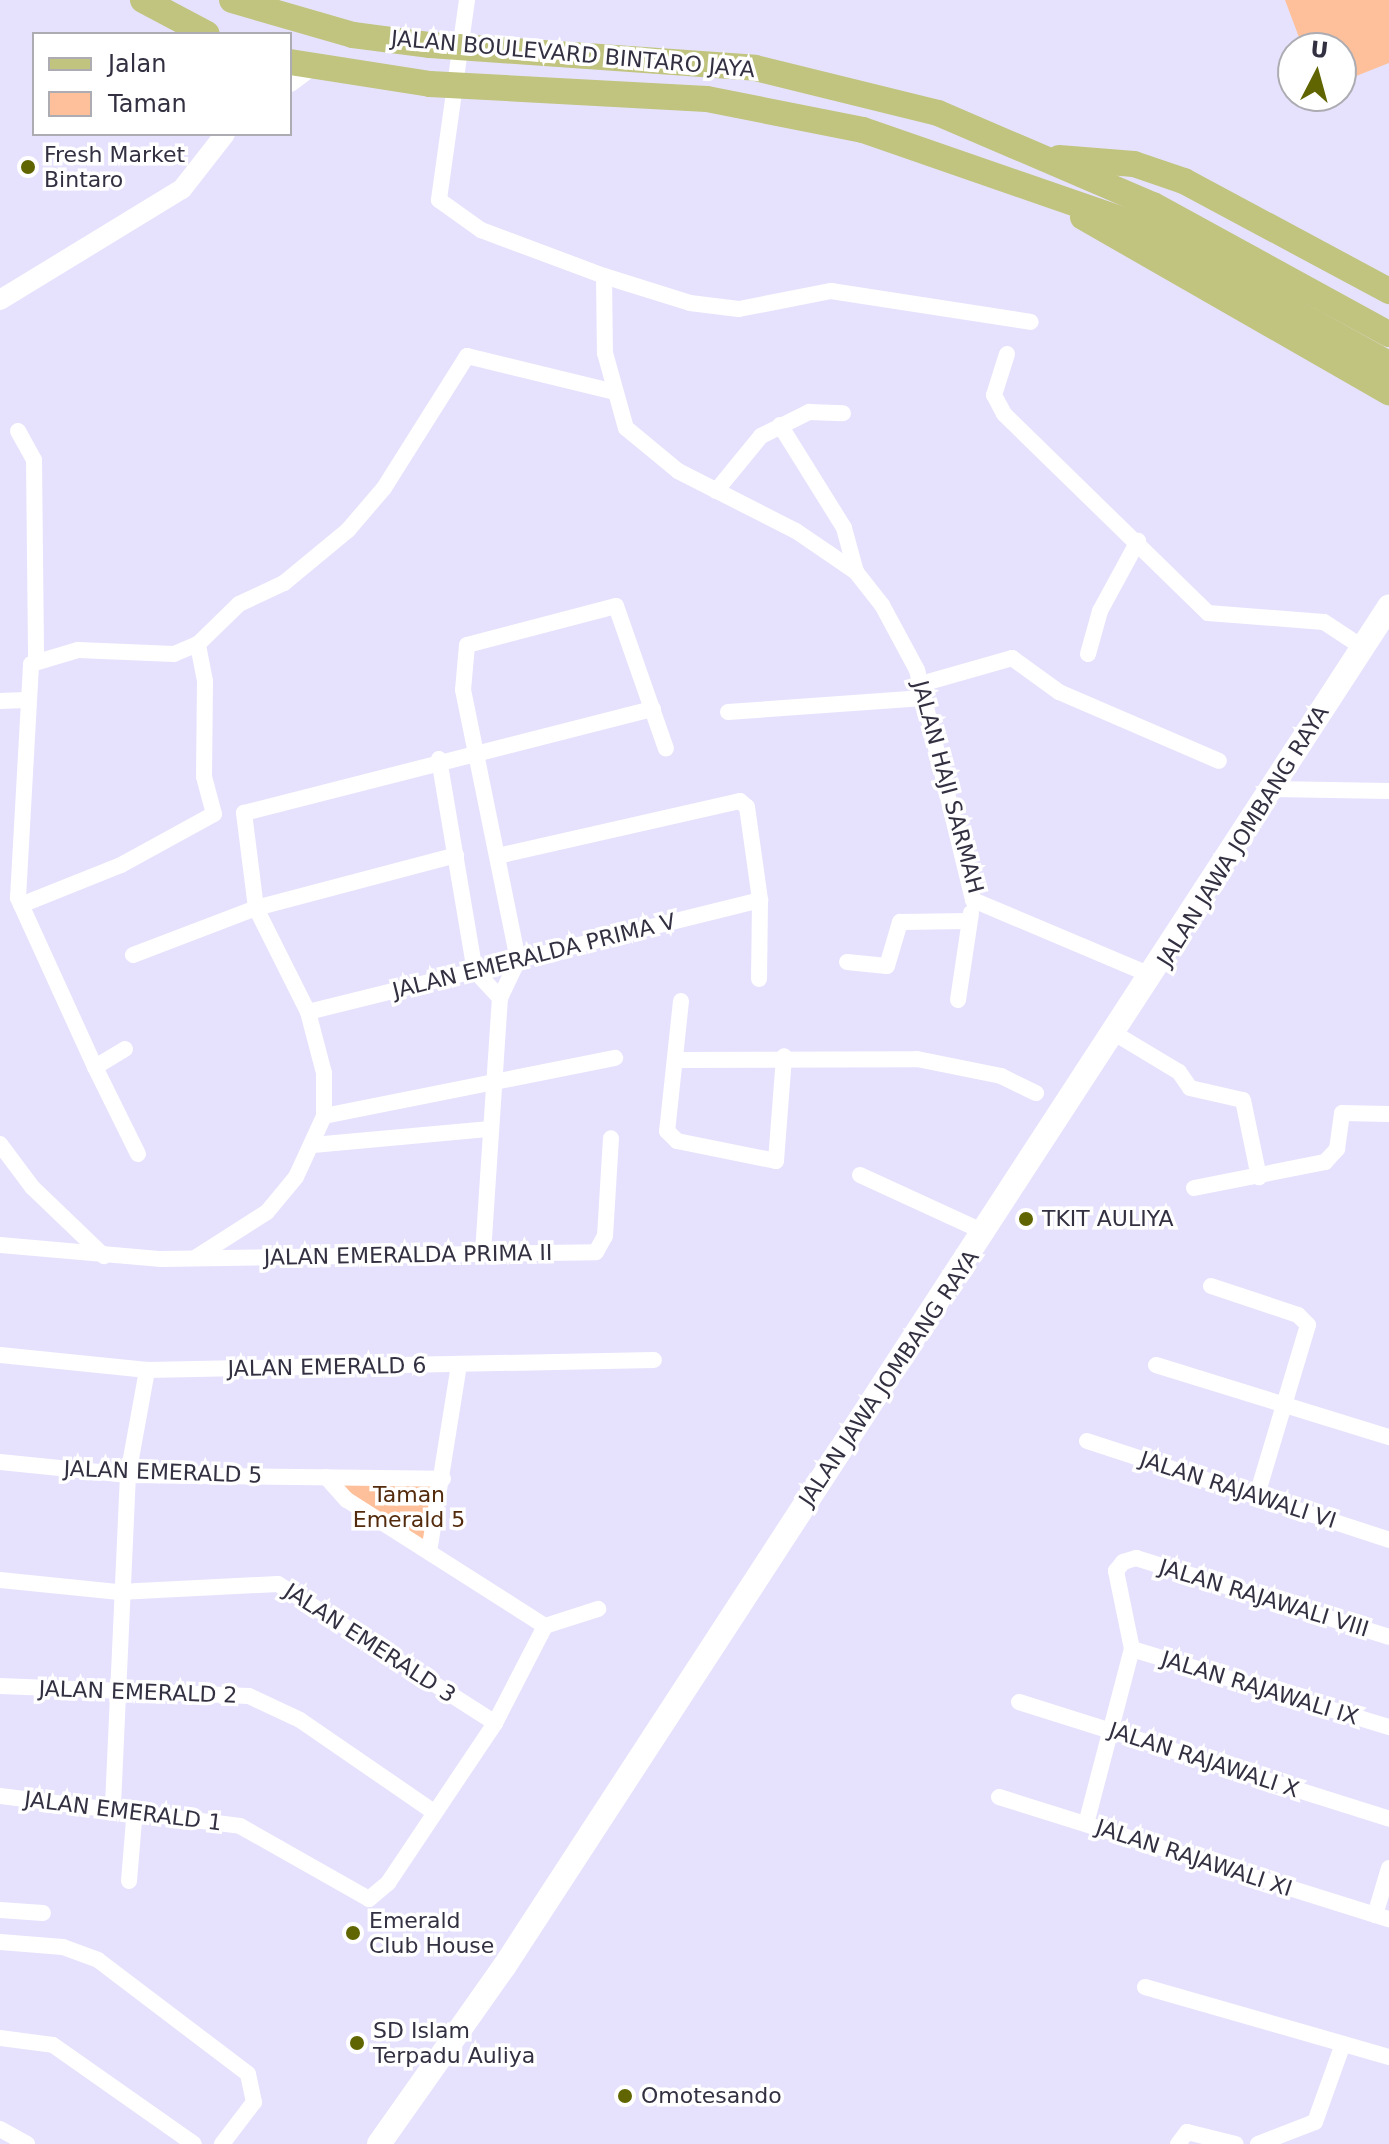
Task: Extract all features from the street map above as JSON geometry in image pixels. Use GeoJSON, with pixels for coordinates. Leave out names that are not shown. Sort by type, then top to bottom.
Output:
{"type":"FeatureCollection","features":[{"type":"Feature","properties":{"kind":"main road"},"geometry":{"type":"LineString","coordinates":[[143,0],[203,32]]}},
{"type":"Feature","properties":{"kind":"main road","name":"JALAN BOULEVARD BINTARO JAYA"},"geometry":{"type":"LineString","coordinates":[[232,0],[353,35],[430,45],[755,68],[938,113],[1052,158],[1389,364]]}},
{"type":"Feature","properties":{"kind":"main road","name":"JALAN BOULEVARD BINTARO JAYA"},"geometry":{"type":"LineString","coordinates":[[297,70],[430,84],[707,99],[863,130],[1053,197],[1147,216],[1389,334]]}},
{"type":"Feature","properties":{"kind":"main road"},"geometry":{"type":"LineString","coordinates":[[1052,158],[1134,164],[1184,181],[1389,291]]}},
{"type":"Feature","properties":{"kind":"main road"},"geometry":{"type":"LineString","coordinates":[[1053,197],[1135,251],[1389,392]]}},
{"type":"Feature","properties":{"kind":"main road","name":"JALAN JAWA JOMBANG RAYA"},"geometry":{"type":"LineString","coordinates":[[379,2144],[504,1967],[986,1233],[1063,1105],[1153,976],[1389,607]]}},
{"type":"Feature","properties":{"kind":"street"},"geometry":{"type":"LineString","coordinates":[[467,7],[439,186],[445,207],[481,230],[604,276],[690,303],[739,309],[831,291],[1031,322]]}},
{"type":"Feature","properties":{"kind":"street"},"geometry":{"type":"LineString","coordinates":[[0,300],[182,189],[223,136]]}},
{"type":"Feature","properties":{"kind":"street","name":"JALAN HAJI SARMAH"},"geometry":{"type":"LineString","coordinates":[[604,276],[611,391],[641,445],[856,572],[901,633],[922,691],[973,900],[1153,976]]}},
{"type":"Feature","properties":{"kind":"street"},"geometry":{"type":"LineString","coordinates":[[1007,354],[995,386],[997,406],[1208,613],[1324,622],[1362,647]]}},
{"type":"Feature","properties":{"kind":"street"},"geometry":{"type":"LineString","coordinates":[[36,659],[78,650],[174,654],[198,644],[239,604],[284,583],[348,530],[384,488],[467,356],[611,391]]}},
{"type":"Feature","properties":{"kind":"street"},"geometry":{"type":"LineString","coordinates":[[716,491],[780,425],[809,412],[843,413]]}},
{"type":"Feature","properties":{"kind":"street"},"geometry":{"type":"LineString","coordinates":[[780,425],[844,528],[856,572]]}},
{"type":"Feature","properties":{"kind":"street"},"geometry":{"type":"LineString","coordinates":[[18,431],[34,460],[36,659],[26,700],[19,897],[95,1067],[138,1154]]}},
{"type":"Feature","properties":{"kind":"street"},"geometry":{"type":"LineString","coordinates":[[1088,654],[1100,611],[1138,541]]}},
{"type":"Feature","properties":{"kind":"street"},"geometry":{"type":"LineString","coordinates":[[483,1253],[490,1083],[500,998],[518,960],[502,855],[463,690],[467,645],[604,606],[623,612],[666,749]]}},
{"type":"Feature","properties":{"kind":"street"},"geometry":{"type":"LineString","coordinates":[[0,892],[19,897],[121,865],[214,814],[204,776],[205,681],[198,644]]}},
{"type":"Feature","properties":{"kind":"street"},"geometry":{"type":"LineString","coordinates":[[728,712],[922,691],[1012,658],[1059,692],[1219,761]]}},
{"type":"Feature","properties":{"kind":"street"},"geometry":{"type":"LineString","coordinates":[[0,701],[26,700]]}},
{"type":"Feature","properties":{"kind":"street"},"geometry":{"type":"LineString","coordinates":[[195,1258],[267,1212],[313,1145],[324,1116],[324,1073],[308,1012],[256,908],[244,813],[439,759],[653,709]]}},
{"type":"Feature","properties":{"kind":"street"},"geometry":{"type":"LineString","coordinates":[[439,759],[475,971],[500,998]]}},
{"type":"Feature","properties":{"kind":"street"},"geometry":{"type":"LineString","coordinates":[[1273,789],[1389,791]]}},
{"type":"Feature","properties":{"kind":"street"},"geometry":{"type":"LineString","coordinates":[[502,855],[740,801],[747,807],[760,900],[759,979]]}},
{"type":"Feature","properties":{"kind":"street"},"geometry":{"type":"LineString","coordinates":[[133,955],[256,908],[456,855]]}},
{"type":"Feature","properties":{"kind":"street","name":"JALAN EMERALDA PRIMA V"},"geometry":{"type":"LineString","coordinates":[[308,1012],[760,900]]}},
{"type":"Feature","properties":{"kind":"street"},"geometry":{"type":"LineString","coordinates":[[958,1000],[973,900]]}},
{"type":"Feature","properties":{"kind":"street"},"geometry":{"type":"LineString","coordinates":[[847,962],[887,966],[900,922],[969,921]]}},
{"type":"Feature","properties":{"kind":"street"},"geometry":{"type":"LineString","coordinates":[[681,1001],[670,1137],[776,1161],[784,1056]]}},
{"type":"Feature","properties":{"kind":"street"},"geometry":{"type":"LineString","coordinates":[[1114,1033],[1179,1072],[1190,1088],[1243,1100],[1259,1177]]}},
{"type":"Feature","properties":{"kind":"street"},"geometry":{"type":"LineString","coordinates":[[95,1067],[125,1049]]}},
{"type":"Feature","properties":{"kind":"street"},"geometry":{"type":"LineString","coordinates":[[675,1060],[784,1056],[950,1063],[998,1086],[1036,1093],[1063,1105]]}},
{"type":"Feature","properties":{"kind":"street"},"geometry":{"type":"LineString","coordinates":[[324,1116],[615,1058]]}},
{"type":"Feature","properties":{"kind":"street"},"geometry":{"type":"LineString","coordinates":[[1194,1188],[1325,1162],[1337,1149],[1348,1109],[1389,1114]]}},
{"type":"Feature","properties":{"kind":"street"},"geometry":{"type":"LineString","coordinates":[[313,1145],[490,1129]]}},
{"type":"Feature","properties":{"kind":"street","name":"JALAN EMERALDA PRIMA II"},"geometry":{"type":"LineString","coordinates":[[0,1245],[104,1256],[195,1258],[596,1252],[605,1236],[611,1138]]}},
{"type":"Feature","properties":{"kind":"street"},"geometry":{"type":"LineString","coordinates":[[0,1144],[32,1187],[104,1256]]}},
{"type":"Feature","properties":{"kind":"street"},"geometry":{"type":"LineString","coordinates":[[860,1175],[986,1233]]}},
{"type":"Feature","properties":{"kind":"street"},"geometry":{"type":"LineString","coordinates":[[1211,1286],[1305,1318],[1284,1405],[1257,1495]]}},
{"type":"Feature","properties":{"kind":"street","name":"JALAN EMERALD 6"},"geometry":{"type":"LineString","coordinates":[[0,1355],[147,1370],[654,1360]]}},
{"type":"Feature","properties":{"kind":"street"},"geometry":{"type":"LineString","coordinates":[[429,1552],[459,1364]]}},
{"type":"Feature","properties":{"kind":"street"},"geometry":{"type":"LineString","coordinates":[[1156,1365],[1389,1437]]}},
{"type":"Feature","properties":{"kind":"street"},"geometry":{"type":"LineString","coordinates":[[113,1805],[119,1592],[128,1475],[147,1370]]}},
{"type":"Feature","properties":{"kind":"street","name":"JALAN RAJAWALI VI"},"geometry":{"type":"LineString","coordinates":[[1087,1441],[1389,1540]]}},
{"type":"Feature","properties":{"kind":"street","name":"JALAN EMERALD 5"},"geometry":{"type":"LineString","coordinates":[[0,1462],[128,1475],[443,1479]]}},
{"type":"Feature","properties":{"kind":"street"},"geometry":{"type":"LineString","coordinates":[[326,1477],[347,1500],[545,1626]]}},
{"type":"Feature","properties":{"kind":"street","name":"JALAN RAJAWALI VIII"},"geometry":{"type":"LineString","coordinates":[[1086,1824],[1132,1649],[1116,1571],[1136,1558],[1389,1637]]}},
{"type":"Feature","properties":{"kind":"street","name":"JALAN EMERALD 3"},"geometry":{"type":"LineString","coordinates":[[0,1580],[119,1592],[278,1584],[495,1723]]}},
{"type":"Feature","properties":{"kind":"street"},"geometry":{"type":"LineString","coordinates":[[434,1812],[495,1723],[545,1626],[598,1609]]}},
{"type":"Feature","properties":{"kind":"street","name":"JALAN RAJAWALI IX"},"geometry":{"type":"LineString","coordinates":[[1132,1649],[1389,1727]]}},
{"type":"Feature","properties":{"kind":"street","name":"JALAN EMERALD 2"},"geometry":{"type":"LineString","coordinates":[[0,1686],[117,1696],[249,1696],[300,1720],[434,1812]]}},
{"type":"Feature","properties":{"kind":"street","name":"JALAN RAJAWALI X"},"geometry":{"type":"LineString","coordinates":[[1019,1702],[1389,1819]]}},
{"type":"Feature","properties":{"kind":"street","name":"JALAN EMERALD 1"},"geometry":{"type":"LineString","coordinates":[[0,1796],[113,1805],[240,1826],[369,1899],[434,1812]]}},
{"type":"Feature","properties":{"kind":"street","name":"JALAN RAJAWALI XI"},"geometry":{"type":"LineString","coordinates":[[999,1797],[1382,1917]]}},
{"type":"Feature","properties":{"kind":"street"},"geometry":{"type":"LineString","coordinates":[[129,1881],[135,1808]]}},
{"type":"Feature","properties":{"kind":"street"},"geometry":{"type":"LineString","coordinates":[[1382,1917],[1389,1868]]}},
{"type":"Feature","properties":{"kind":"street"},"geometry":{"type":"LineString","coordinates":[[0,1910],[43,1913]]}},
{"type":"Feature","properties":{"kind":"street"},"geometry":{"type":"LineString","coordinates":[[0,1942],[63,1947],[98,1960],[248,2074],[254,2102],[222,2144]]}},
{"type":"Feature","properties":{"kind":"street"},"geometry":{"type":"LineString","coordinates":[[1145,1987],[1389,2057]]}},
{"type":"Feature","properties":{"kind":"street"},"geometry":{"type":"LineString","coordinates":[[0,2038],[53,2045],[194,2144]]}},
{"type":"Feature","properties":{"kind":"street"},"geometry":{"type":"LineString","coordinates":[[1258,2144],[1315,2122],[1343,2044]]}},
{"type":"Feature","properties":{"kind":"street"},"geometry":{"type":"LineString","coordinates":[[0,2129],[27,2144]]}},
{"type":"Feature","properties":{"kind":"street"},"geometry":{"type":"LineString","coordinates":[[1178,2144],[1187,2132],[1236,2144]]}},
{"type":"Feature","properties":{"kind":"green space"},"geometry":{"type":"Polygon","coordinates":[[[1285,0],[1389,0],[1389,63],[1357,76],[1357,32],[1297,32],[1285,0]]]}},
{"type":"Feature","properties":{"kind":"green space","name":"Taman Emerald 5"},"geometry":{"type":"Polygon","coordinates":[[[326,1477],[443,1479],[429,1552],[326,1477]]]}},
{"type":"Feature","properties":{"kind":"place","name":"Fresh Market Bintaro"},"geometry":{"type":"Point","coordinates":[28,167]}},
{"type":"Feature","properties":{"kind":"place","name":"TKIT AULIYA"},"geometry":{"type":"Point","coordinates":[1026,1219]}},
{"type":"Feature","properties":{"kind":"place","name":"Emerald Club House"},"geometry":{"type":"Point","coordinates":[353,1933]}},
{"type":"Feature","properties":{"kind":"place","name":"SD Islam Terpadu Auliya"},"geometry":{"type":"Point","coordinates":[357,2043]}},
{"type":"Feature","properties":{"kind":"place","name":"Omotesando"},"geometry":{"type":"Point","coordinates":[625,2096]}}]}
